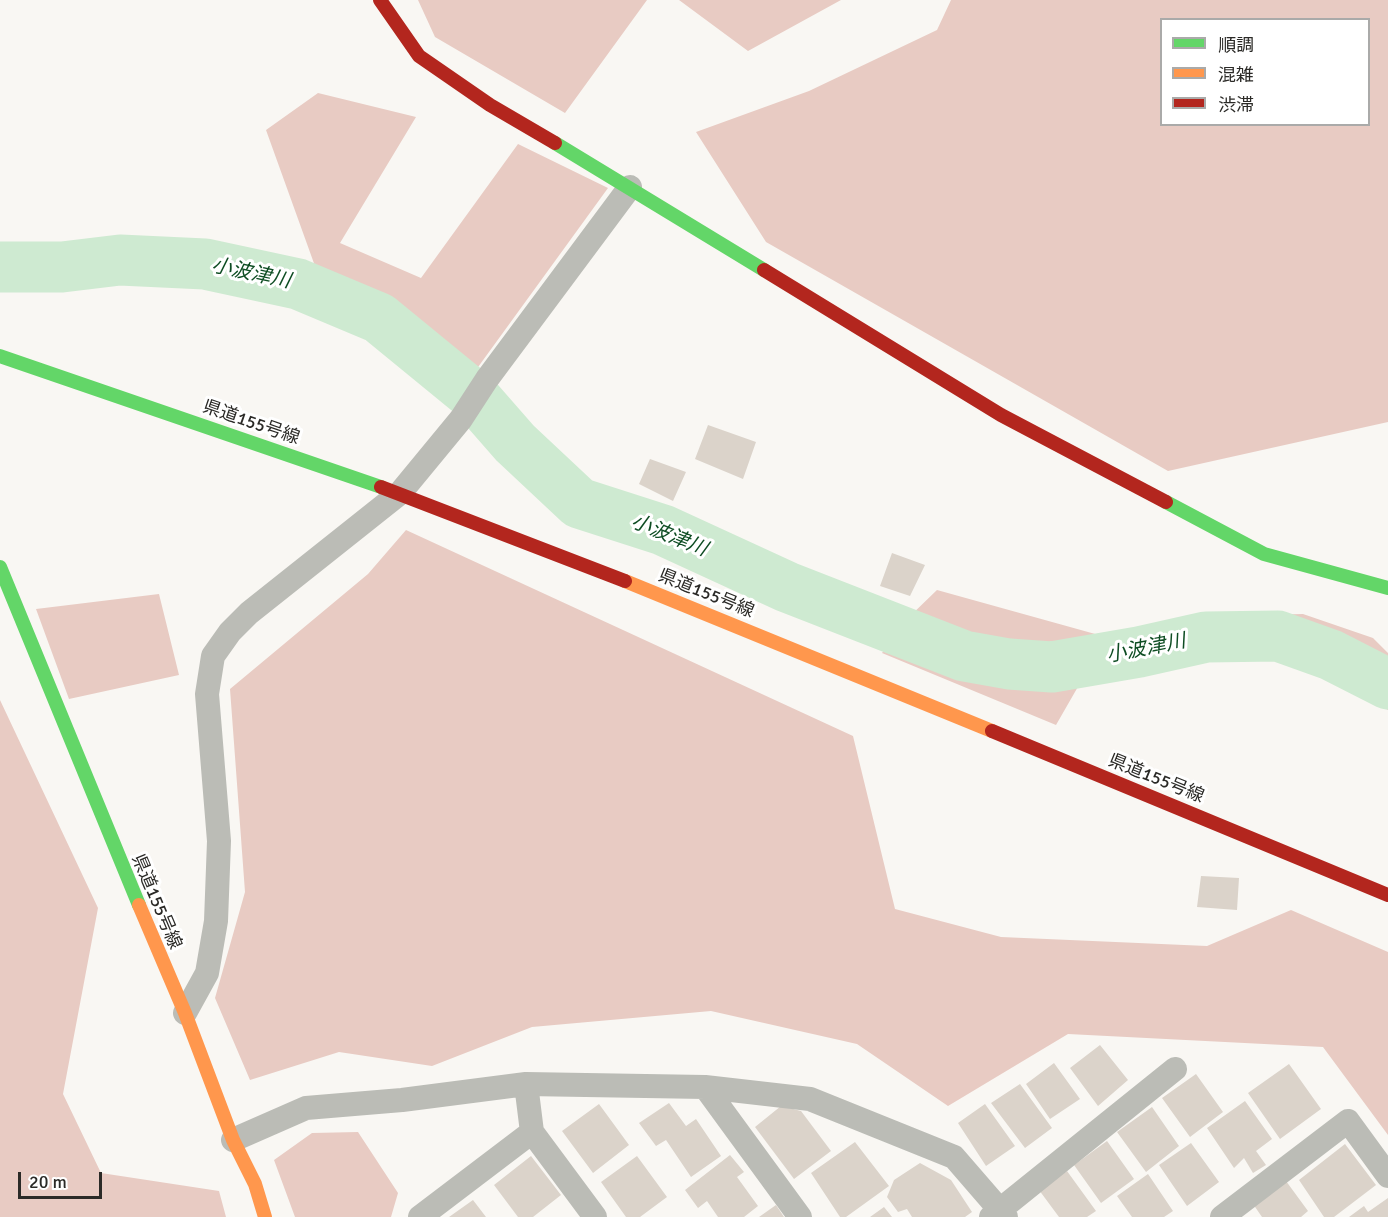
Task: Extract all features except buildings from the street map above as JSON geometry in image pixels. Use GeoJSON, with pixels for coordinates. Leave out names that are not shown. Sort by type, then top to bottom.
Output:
{"type":"FeatureCollection","features":[{"type":"Feature","properties":{"kind":"main road"},"geometry":{"type":"LineString","coordinates":[[380,0],[419,56],[490,105],[545,135],[1022,426],[1264,554],[1388,588]]}},
{"type":"Feature","properties":{"kind":"main road","name":"県道155号線"},"geometry":{"type":"LineString","coordinates":[[0,356],[400,493],[716,617],[1388,896]]}},
{"type":"Feature","properties":{"kind":"main road","name":"県道155号線"},"geometry":{"type":"LineString","coordinates":[[0,567],[184,1013],[233,1140],[255,1184],[265,1217]]}},
{"type":"Feature","properties":{"kind":"street"},"geometry":{"type":"LineString","coordinates":[[184,1013],[207,973],[216,921],[219,841],[207,694],[213,656],[230,632],[249,613],[400,493],[460,419],[487,378],[630,187]]}},
{"type":"Feature","properties":{"kind":"street"},"geometry":{"type":"LineString","coordinates":[[233,1140],[306,1108],[402,1100],[526,1084],[705,1087],[810,1099],[954,1157],[999,1215],[1175,1069]]}},
{"type":"Feature","properties":{"kind":"street"},"geometry":{"type":"LineString","coordinates":[[526,1084],[532,1132],[595,1217]]}},
{"type":"Feature","properties":{"kind":"street"},"geometry":{"type":"LineString","coordinates":[[705,1087],[800,1217]]}},
{"type":"Feature","properties":{"kind":"street"},"geometry":{"type":"LineString","coordinates":[[1222,1217],[1348,1121],[1388,1176]]}},
{"type":"Feature","properties":{"kind":"street"},"geometry":{"type":"LineString","coordinates":[[420,1217],[532,1132]]}},
{"type":"Feature","properties":{"kind":"shaded area"},"geometry":{"type":"Polygon","coordinates":[[[418,0],[647,0],[565,113],[435,37],[418,0]]]}},
{"type":"Feature","properties":{"kind":"shaded area"},"geometry":{"type":"Polygon","coordinates":[[[679,0],[841,0],[748,51],[679,0]]]}},
{"type":"Feature","properties":{"kind":"shaded area"},"geometry":{"type":"Polygon","coordinates":[[[951,0],[1388,0],[1388,422],[1168,471],[766,242],[696,132],[809,91],[937,30],[951,0]]]}},
{"type":"Feature","properties":{"kind":"shaded area"},"geometry":{"type":"Polygon","coordinates":[[[318,93],[416,117],[340,243],[421,278],[518,144],[608,188],[473,374],[389,310],[320,280],[266,130],[318,93]]]}},
{"type":"Feature","properties":{"kind":"shaded area"},"geometry":{"type":"Polygon","coordinates":[[[406,530],[853,736],[895,909],[1001,937],[1207,946],[1291,910],[1388,952],[1388,1135],[1323,1047],[1068,1034],[948,1106],[857,1044],[711,1011],[532,1027],[432,1066],[339,1052],[250,1080],[215,998],[245,892],[230,689],[368,574],[406,530]]]}},
{"type":"Feature","properties":{"kind":"shaded area"},"geometry":{"type":"Polygon","coordinates":[[[937,590],[1106,637],[1216,616],[1303,614],[1373,638],[1388,653],[1388,710],[1320,667],[1263,649],[1083,678],[1056,725],[882,653],[907,619],[937,590]]]}},
{"type":"Feature","properties":{"kind":"shaded area"},"geometry":{"type":"Polygon","coordinates":[[[159,594],[179,675],[69,699],[36,609],[159,594]]]}},
{"type":"Feature","properties":{"kind":"shaded area"},"geometry":{"type":"Polygon","coordinates":[[[0,700],[98,908],[63,1094],[101,1173],[219,1191],[226,1217],[0,1217],[0,700]]]}},
{"type":"Feature","properties":{"kind":"shaded area"},"geometry":{"type":"Polygon","coordinates":[[[358,1132],[398,1193],[391,1217],[295,1217],[274,1160],[312,1133],[358,1132]]]}},
{"type":"Feature","properties":{"kind":"waterway","name":"小波津川"},"geometry":{"type":"LineString","coordinates":[[0,267],[62,267],[120,260],[205,264],[298,284],[379,318],[473,395],[515,443],[579,503],[663,530],[787,587],[964,656],[1009,664],[1052,667],[1139,652],[1206,637],[1278,636],[1331,655],[1388,684]]}},
{"type":"Feature","properties":{"kind":"traffic: fast"},"geometry":{"type":"LineString","coordinates":[[555,143],[764,270]]}},
{"type":"Feature","properties":{"kind":"traffic: fast"},"geometry":{"type":"LineString","coordinates":[[0,356],[381,487]]}},
{"type":"Feature","properties":{"kind":"traffic: fast"},"geometry":{"type":"LineString","coordinates":[[1166,502],[1264,554],[1388,588]]}},
{"type":"Feature","properties":{"kind":"traffic: fast"},"geometry":{"type":"LineString","coordinates":[[0,567],[139,905]]}},
{"type":"Feature","properties":{"kind":"traffic: slow"},"geometry":{"type":"LineString","coordinates":[[625,581],[992,731]]}},
{"type":"Feature","properties":{"kind":"traffic: slow"},"geometry":{"type":"LineString","coordinates":[[139,905],[185,1013],[233,1140],[255,1184],[265,1217]]}},
{"type":"Feature","properties":{"kind":"traffic: jam"},"geometry":{"type":"LineString","coordinates":[[380,0],[419,56],[490,105],[555,143]]}},
{"type":"Feature","properties":{"kind":"traffic: jam"},"geometry":{"type":"LineString","coordinates":[[764,270],[1001,415],[1166,502]]}},
{"type":"Feature","properties":{"kind":"traffic: jam"},"geometry":{"type":"LineString","coordinates":[[381,487],[625,581]]}},
{"type":"Feature","properties":{"kind":"traffic: jam"},"geometry":{"type":"LineString","coordinates":[[992,731],[1388,895]]}}]}
